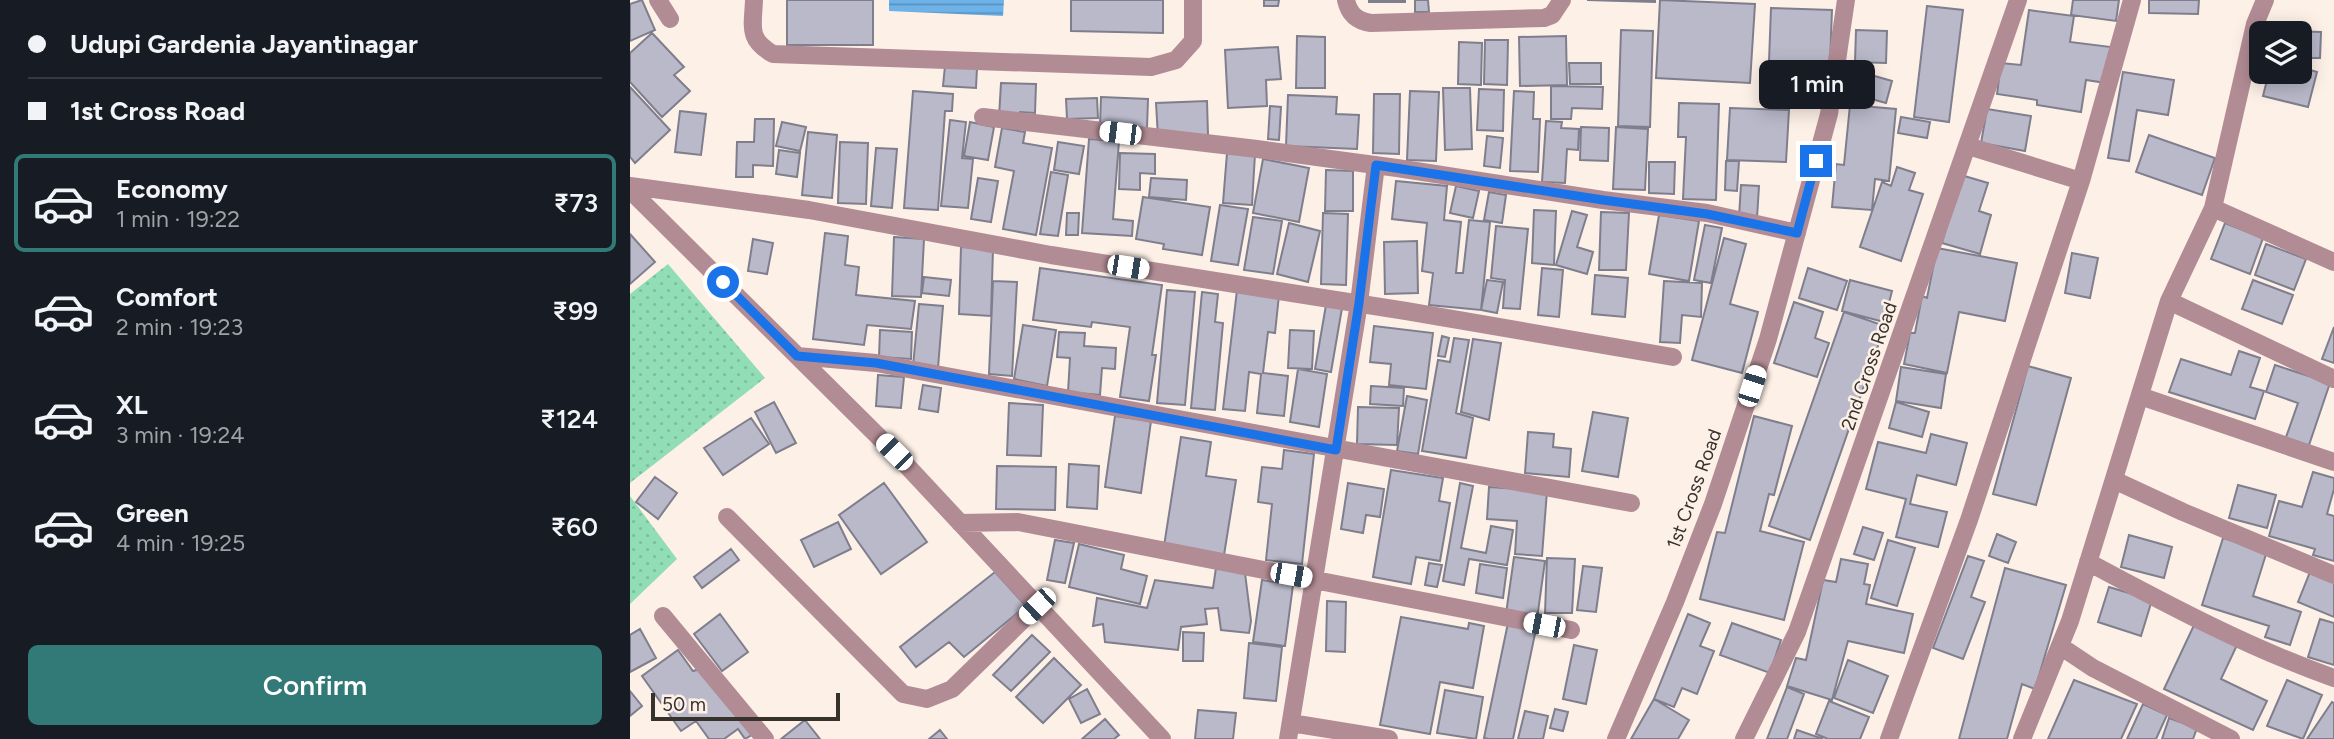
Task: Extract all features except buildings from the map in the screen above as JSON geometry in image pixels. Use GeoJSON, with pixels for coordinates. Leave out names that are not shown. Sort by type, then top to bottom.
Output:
{"type":"FeatureCollection","features":[{"type":"Feature","properties":{"kind":"street"},"geometry":{"type":"LineString","coordinates":[[658,0],[670,19]]}},
{"type":"Feature","properties":{"kind":"street"},"geometry":{"type":"LineString","coordinates":[[754,0],[752,35],[760,47],[773,54],[1151,68],[1176,60],[1193,41],[1193,0]]}},
{"type":"Feature","properties":{"kind":"street"},"geometry":{"type":"LineString","coordinates":[[1346,0],[1351,13],[1359,21],[1371,23],[1545,18],[1552,15],[1562,0]]}},
{"type":"Feature","properties":{"kind":"street","name":"1st Cross Road"},"geometry":{"type":"LineString","coordinates":[[1616,739],[1675,602],[1713,504],[1768,339],[1829,114],[1846,0]]}},
{"type":"Feature","properties":{"kind":"street","name":"2nd Cross Road"},"geometry":{"type":"LineString","coordinates":[[1744,739],[1797,632],[2018,0]]}},
{"type":"Feature","properties":{"kind":"street"},"geometry":{"type":"LineString","coordinates":[[1889,739],[1969,520],[2081,181],[2132,0]]}},
{"type":"Feature","properties":{"kind":"street"},"geometry":{"type":"LineString","coordinates":[[2021,739],[2060,646],[2169,302],[2213,208],[2255,24],[2265,0]]}},
{"type":"Feature","properties":{"kind":"street"},"geometry":{"type":"LineString","coordinates":[[983,117],[1376,165],[1707,214],[1797,233]]}},
{"type":"Feature","properties":{"kind":"street"},"geometry":{"type":"LineString","coordinates":[[1968,146],[2081,181]]}},
{"type":"Feature","properties":{"kind":"street"},"geometry":{"type":"LineString","coordinates":[[1376,165],[1359,303],[1289,731],[1389,739]]}},
{"type":"Feature","properties":{"kind":"street"},"geometry":{"type":"LineString","coordinates":[[630,188],[809,210],[1051,254],[1673,357]]}},
{"type":"Feature","properties":{"kind":"street"},"geometry":{"type":"LineString","coordinates":[[630,188],[894,452],[1162,739]]}},
{"type":"Feature","properties":{"kind":"street"},"geometry":{"type":"LineString","coordinates":[[2213,208],[2334,262]]}},
{"type":"Feature","properties":{"kind":"street"},"geometry":{"type":"LineString","coordinates":[[2169,302],[2334,379]]}},
{"type":"Feature","properties":{"kind":"street"},"geometry":{"type":"LineString","coordinates":[[797,356],[889,365],[1631,503]]}},
{"type":"Feature","properties":{"kind":"street"},"geometry":{"type":"LineString","coordinates":[[2140,396],[2334,462]]}},
{"type":"Feature","properties":{"kind":"street"},"geometry":{"type":"LineString","coordinates":[[2114,480],[2334,575]]}},
{"type":"Feature","properties":{"kind":"street"},"geometry":{"type":"LineString","coordinates":[[727,517],[903,694],[926,699],[952,689],[1037,606]]}},
{"type":"Feature","properties":{"kind":"street"},"geometry":{"type":"LineString","coordinates":[[960,523],[1018,522],[1571,630]]}},
{"type":"Feature","properties":{"kind":"street"},"geometry":{"type":"LineString","coordinates":[[2088,562],[2274,655],[2334,678]]}},
{"type":"Feature","properties":{"kind":"street"},"geometry":{"type":"LineString","coordinates":[[663,616],[765,739]]}},
{"type":"Feature","properties":{"kind":"street"},"geometry":{"type":"LineString","coordinates":[[2060,646],[2093,668],[2231,739]]}},
{"type":"Feature","properties":{"kind":"green space"},"geometry":{"type":"Polygon","coordinates":[[[668,264],[765,378],[630,483],[630,294],[668,264]]]}},
{"type":"Feature","properties":{"kind":"green space"},"geometry":{"type":"Polygon","coordinates":[[[630,496],[677,559],[630,604],[630,496]]]}},
{"type":"Feature","properties":{"kind":"water"},"geometry":{"type":"Polygon","coordinates":[[[889,0],[1004,0],[1003,16],[889,11],[889,0]]]}},
{"type":"Feature","properties":{"kind":"route"},"geometry":{"type":"LineString","coordinates":[[723,282],[797,356],[876,363],[1084,400],[1336,450],[1359,303],[1376,165],[1707,214],[1797,233],[1816,161]]}}]}
